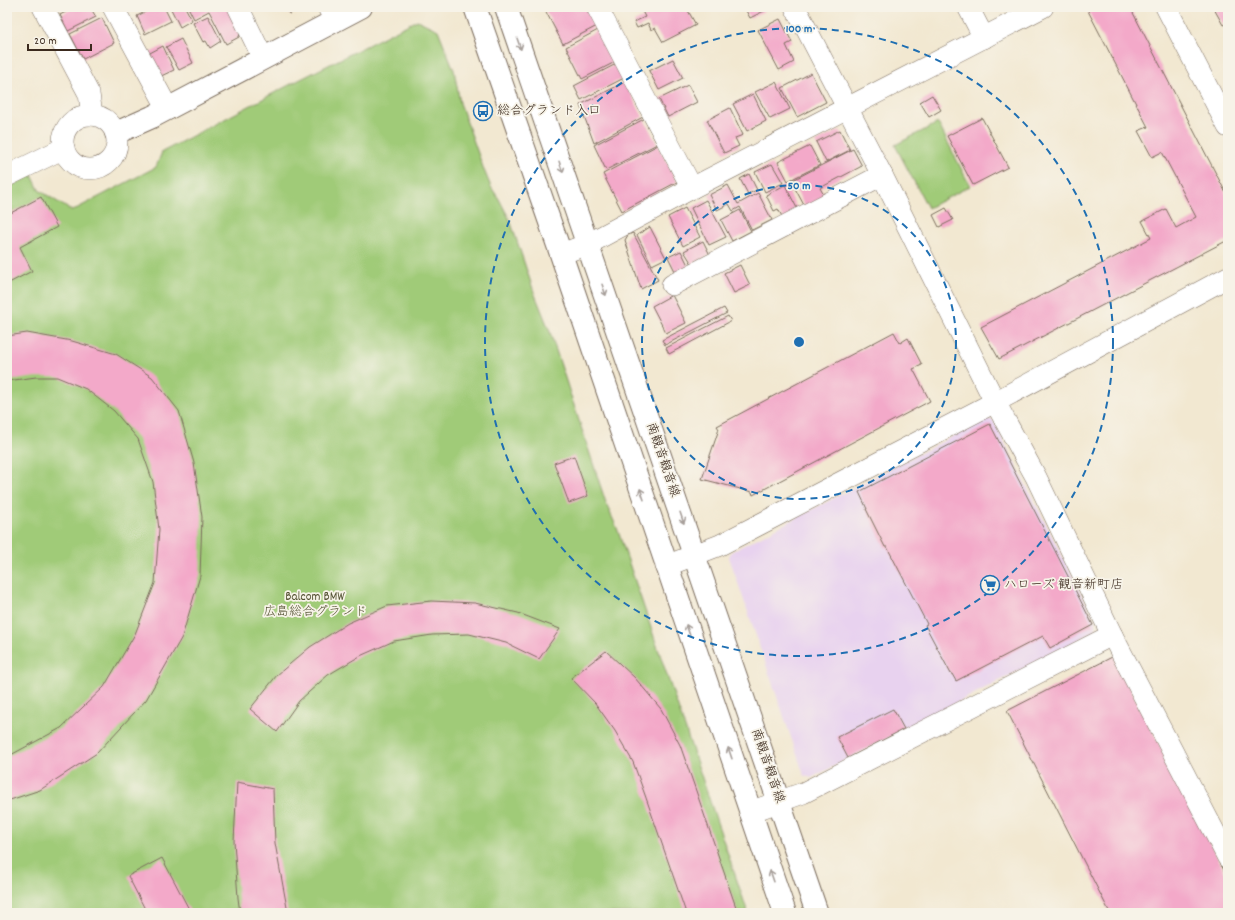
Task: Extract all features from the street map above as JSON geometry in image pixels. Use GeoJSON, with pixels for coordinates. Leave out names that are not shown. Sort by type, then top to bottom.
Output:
{"type":"FeatureCollection","features":[{"type":"Feature","properties":{"kind":"main road"},"geometry":{"type":"LineString","coordinates":[[116,133],[168,109],[263,58],[332,14],[361,7]]}},
{"type":"Feature","properties":{"kind":"main road"},"geometry":{"type":"LineString","coordinates":[[475,7],[561,254],[785,913]]}},
{"type":"Feature","properties":{"kind":"main road","name":"南観音観音線"},"geometry":{"type":"LineString","coordinates":[[506,7],[817,913]]}},
{"type":"Feature","properties":{"kind":"street"},"geometry":{"type":"LineString","coordinates":[[43,7],[89,94],[92,115]]}},
{"type":"Feature","properties":{"kind":"street"},"geometry":{"type":"LineString","coordinates":[[114,7],[168,109]]}},
{"type":"Feature","properties":{"kind":"street"},"geometry":{"type":"LineString","coordinates":[[238,7],[263,58]]}},
{"type":"Feature","properties":{"kind":"street"},"geometry":{"type":"LineString","coordinates":[[597,7],[692,188]]}},
{"type":"Feature","properties":{"kind":"street"},"geometry":{"type":"LineString","coordinates":[[795,7],[848,108],[995,402],[1036,477],[1112,634],[1228,858]]}},
{"type":"Feature","properties":{"kind":"street"},"geometry":{"type":"LineString","coordinates":[[968,7],[984,38]]}},
{"type":"Feature","properties":{"kind":"street"},"geometry":{"type":"LineString","coordinates":[[561,254],[588,244],[692,188],[1043,7]]}},
{"type":"Feature","properties":{"kind":"street"},"geometry":{"type":"LineString","coordinates":[[1166,7],[1228,127]]}},
{"type":"Feature","properties":{"kind":"street"},"geometry":{"type":"LineString","coordinates":[[92,115],[107,120],[113,126],[118,144],[115,155],[108,163],[98,169],[87,170],[76,166],[68,158],[63,140],[69,125],[76,119],[83,116],[92,115]]}},
{"type":"Feature","properties":{"kind":"street"},"geometry":{"type":"LineString","coordinates":[[7,176],[64,148]]}},
{"type":"Feature","properties":{"kind":"street"},"geometry":{"type":"LineString","coordinates":[[672,285],[882,176]]}},
{"type":"Feature","properties":{"kind":"street"},"geometry":{"type":"LineString","coordinates":[[666,566],[720,545],[995,402],[1228,277]]}},
{"type":"Feature","properties":{"kind":"street"},"geometry":{"type":"LineString","coordinates":[[750,812],[804,793],[1112,634]]}},
{"type":"Feature","properties":{"kind":"shaded area"},"geometry":{"type":"Polygon","coordinates":[[[986,419],[993,420],[1096,623],[1094,632],[811,778],[804,775],[729,557],[731,552],[986,419]]]}},
{"type":"Feature","properties":{"kind":"green space","name":"Balcom BMW 広島総合グランド"},"geometry":{"type":"Polygon","coordinates":[[[417,20],[438,30],[454,70],[460,103],[484,170],[491,187],[510,220],[534,292],[550,332],[607,506],[617,528],[748,913],[7,913],[7,188],[32,175],[39,190],[72,211],[156,167],[162,152],[417,20]]]}},
{"type":"Feature","properties":{"kind":"green space"},"geometry":{"type":"Polygon","coordinates":[[[938,123],[970,186],[928,208],[895,145],[938,123]]]}},
{"type":"Feature","properties":{"kind":"building"},"geometry":{"type":"Polygon","coordinates":[[[75,7],[90,7],[96,17],[68,31],[60,15],[75,7]]]}},
{"type":"Feature","properties":{"kind":"building"},"geometry":{"type":"Polygon","coordinates":[[[155,7],[164,7],[171,21],[145,34],[137,16],[155,7]]]}},
{"type":"Feature","properties":{"kind":"building"},"geometry":{"type":"Polygon","coordinates":[[[170,7],[185,7],[192,20],[180,27],[170,7]]]}},
{"type":"Feature","properties":{"kind":"building"},"geometry":{"type":"Polygon","coordinates":[[[188,7],[232,7],[242,27],[239,37],[226,44],[209,11],[194,19],[188,7]]]}},
{"type":"Feature","properties":{"kind":"building"},"geometry":{"type":"Polygon","coordinates":[[[285,7],[304,7],[289,14],[285,7]]]}},
{"type":"Feature","properties":{"kind":"building"},"geometry":{"type":"Polygon","coordinates":[[[550,7],[587,7],[597,26],[563,44],[545,10],[550,7]]]}},
{"type":"Feature","properties":{"kind":"building"},"geometry":{"type":"Polygon","coordinates":[[[640,7],[686,7],[696,25],[663,42],[655,28],[651,30],[648,23],[637,28],[634,22],[645,17],[640,7]]]}},
{"type":"Feature","properties":{"kind":"building"},"geometry":{"type":"Polygon","coordinates":[[[744,7],[772,7],[750,18],[744,7]]]}},
{"type":"Feature","properties":{"kind":"building"},"geometry":{"type":"Polygon","coordinates":[[[1086,7],[1130,7],[1228,197],[1228,240],[999,359],[981,327],[1151,238],[1142,221],[1166,209],[1176,228],[1196,217],[1162,152],[1152,157],[1138,131],[1148,127],[1086,7]]]}},
{"type":"Feature","properties":{"kind":"building"},"geometry":{"type":"Polygon","coordinates":[[[1213,7],[1228,7],[1228,23],[1223,25],[1213,7]]]}},
{"type":"Feature","properties":{"kind":"building"},"geometry":{"type":"Polygon","coordinates":[[[208,16],[221,41],[210,48],[206,41],[203,42],[193,23],[208,16]]]}},
{"type":"Feature","properties":{"kind":"building"},"geometry":{"type":"Polygon","coordinates":[[[102,18],[114,43],[83,59],[70,34],[102,18]]]}},
{"type":"Feature","properties":{"kind":"building"},"geometry":{"type":"Polygon","coordinates":[[[780,19],[792,42],[786,45],[794,62],[779,70],[758,30],[780,19]]]}},
{"type":"Feature","properties":{"kind":"building"},"geometry":{"type":"Polygon","coordinates":[[[598,30],[615,62],[582,79],[566,47],[598,30]]]}},
{"type":"Feature","properties":{"kind":"building"},"geometry":{"type":"Polygon","coordinates":[[[181,39],[193,63],[179,70],[166,47],[181,39]]]}},
{"type":"Feature","properties":{"kind":"building"},"geometry":{"type":"Polygon","coordinates":[[[163,46],[174,70],[159,77],[148,54],[163,46]]]}},
{"type":"Feature","properties":{"kind":"building"},"geometry":{"type":"Polygon","coordinates":[[[673,59],[683,78],[659,90],[649,71],[673,59]]]}},
{"type":"Feature","properties":{"kind":"building"},"geometry":{"type":"Polygon","coordinates":[[[616,64],[624,78],[581,100],[574,86],[616,64]]]}},
{"type":"Feature","properties":{"kind":"building"},"geometry":{"type":"Polygon","coordinates":[[[811,73],[826,102],[797,117],[782,88],[811,73]]]}},
{"type":"Feature","properties":{"kind":"building"},"geometry":{"type":"Polygon","coordinates":[[[625,82],[643,117],[594,143],[580,105],[625,82]]]}},
{"type":"Feature","properties":{"kind":"building"},"geometry":{"type":"Polygon","coordinates":[[[776,82],[790,109],[770,119],[755,92],[776,82]]]}},
{"type":"Feature","properties":{"kind":"building"},"geometry":{"type":"Polygon","coordinates":[[[688,85],[697,102],[668,117],[659,99],[688,85]]]}},
{"type":"Feature","properties":{"kind":"building"},"geometry":{"type":"Polygon","coordinates":[[[753,94],[766,121],[747,131],[733,104],[753,94]]]}},
{"type":"Feature","properties":{"kind":"building"},"geometry":{"type":"Polygon","coordinates":[[[932,95],[941,110],[929,117],[920,102],[932,95]]]}},
{"type":"Feature","properties":{"kind":"building"},"geometry":{"type":"Polygon","coordinates":[[[730,108],[743,135],[735,138],[739,146],[724,153],[707,120],[730,108]]]}},
{"type":"Feature","properties":{"kind":"building"},"geometry":{"type":"Polygon","coordinates":[[[982,118],[1008,167],[973,185],[947,136],[982,118]]]}},
{"type":"Feature","properties":{"kind":"building"},"geometry":{"type":"Polygon","coordinates":[[[644,119],[657,144],[606,170],[594,145],[644,119]]]}},
{"type":"Feature","properties":{"kind":"building"},"geometry":{"type":"Polygon","coordinates":[[[840,130],[850,150],[826,162],[816,142],[840,130]]]}},
{"type":"Feature","properties":{"kind":"building"},"geometry":{"type":"Polygon","coordinates":[[[658,145],[677,182],[622,211],[603,174],[658,145]]]}},
{"type":"Feature","properties":{"kind":"building"},"geometry":{"type":"Polygon","coordinates":[[[810,146],[820,165],[788,181],[778,162],[810,146]]]}},
{"type":"Feature","properties":{"kind":"building"},"geometry":{"type":"Polygon","coordinates":[[[853,149],[862,166],[820,188],[825,197],[805,207],[791,181],[853,149]]]}},
{"type":"Feature","properties":{"kind":"building"},"geometry":{"type":"Polygon","coordinates":[[[772,164],[783,183],[765,192],[755,172],[772,164]]]}},
{"type":"Feature","properties":{"kind":"building"},"geometry":{"type":"Polygon","coordinates":[[[749,174],[757,190],[748,194],[740,179],[749,174]]]}},
{"type":"Feature","properties":{"kind":"building"},"geometry":{"type":"Polygon","coordinates":[[[728,185],[738,204],[758,193],[772,220],[752,230],[740,207],[733,211],[729,204],[717,210],[709,195],[728,185]]]}},
{"type":"Feature","properties":{"kind":"building"},"geometry":{"type":"Polygon","coordinates":[[[785,185],[799,212],[784,220],[778,209],[774,211],[766,195],[785,185]]]}},
{"type":"Feature","properties":{"kind":"building"},"geometry":{"type":"Polygon","coordinates":[[[41,197],[57,227],[20,247],[32,271],[7,284],[7,215],[41,197]]]}},
{"type":"Feature","properties":{"kind":"building"},"geometry":{"type":"Polygon","coordinates":[[[706,200],[726,237],[709,245],[691,208],[706,200]]]}},
{"type":"Feature","properties":{"kind":"building"},"geometry":{"type":"Polygon","coordinates":[[[685,208],[700,237],[683,246],[668,217],[685,208]]]}},
{"type":"Feature","properties":{"kind":"building"},"geometry":{"type":"Polygon","coordinates":[[[946,208],[953,220],[939,227],[933,215],[946,208]]]}},
{"type":"Feature","properties":{"kind":"building"},"geometry":{"type":"Polygon","coordinates":[[[740,210],[751,231],[732,241],[721,220],[740,210]]]}},
{"type":"Feature","properties":{"kind":"building"},"geometry":{"type":"Polygon","coordinates":[[[650,227],[666,258],[652,265],[637,235],[650,227]]]}},
{"type":"Feature","properties":{"kind":"building"},"geometry":{"type":"Polygon","coordinates":[[[633,233],[658,280],[641,289],[625,240],[628,235],[633,233]]]}},
{"type":"Feature","properties":{"kind":"building"},"geometry":{"type":"Polygon","coordinates":[[[703,241],[710,255],[692,264],[684,251],[703,241]]]}},
{"type":"Feature","properties":{"kind":"building"},"geometry":{"type":"Polygon","coordinates":[[[681,251],[689,267],[676,273],[668,257],[681,251]]]}},
{"type":"Feature","properties":{"kind":"building"},"geometry":{"type":"Polygon","coordinates":[[[740,265],[750,285],[734,293],[724,273],[740,265]]]}},
{"type":"Feature","properties":{"kind":"building"},"geometry":{"type":"Polygon","coordinates":[[[672,295],[686,323],[666,333],[652,306],[672,295]]]}},
{"type":"Feature","properties":{"kind":"building"},"geometry":{"type":"Polygon","coordinates":[[[724,308],[727,313],[665,345],[662,340],[724,308]]]}},
{"type":"Feature","properties":{"kind":"building"},"geometry":{"type":"Polygon","coordinates":[[[728,316],[731,321],[669,354],[666,348],[728,316]]]}},
{"type":"Feature","properties":{"kind":"building"},"geometry":{"type":"Polygon","coordinates":[[[894,332],[900,343],[908,338],[922,365],[913,369],[930,401],[753,495],[752,492],[702,479],[719,429],[717,426],[894,332]]]}},
{"type":"Feature","properties":{"kind":"building"},"geometry":{"type":"Polygon","coordinates":[[[27,333],[72,341],[116,354],[152,377],[179,411],[194,463],[202,517],[200,576],[182,637],[146,700],[97,753],[40,790],[7,801],[7,757],[61,728],[104,687],[135,634],[155,583],[159,529],[153,482],[138,439],[114,411],[86,389],[57,377],[36,377],[7,381],[7,336],[27,333]]]}},
{"type":"Feature","properties":{"kind":"building","name":"ハローズ 観音新町店"},"geometry":{"type":"Polygon","coordinates":[[[990,424],[1093,625],[1050,648],[1043,636],[956,681],[925,625],[927,624],[887,547],[885,547],[859,492],[990,424]]]}},
{"type":"Feature","properties":{"kind":"building"},"geometry":{"type":"Polygon","coordinates":[[[574,456],[588,496],[569,503],[554,463],[574,456]]]}},
{"type":"Feature","properties":{"kind":"building"},"geometry":{"type":"Polygon","coordinates":[[[431,601],[475,603],[518,613],[560,629],[539,659],[506,643],[469,634],[432,635],[394,641],[360,656],[328,675],[299,701],[277,732],[250,709],[277,675],[310,647],[348,623],[387,606],[431,601]]]}},
{"type":"Feature","properties":{"kind":"building"},"geometry":{"type":"Polygon","coordinates":[[[606,651],[635,678],[661,709],[680,745],[738,913],[686,913],[633,762],[615,731],[595,703],[571,678],[606,651]]]}},
{"type":"Feature","properties":{"kind":"building"},"geometry":{"type":"Polygon","coordinates":[[[1114,656],[1228,878],[1228,913],[1110,913],[1007,711],[1114,656]]]}},
{"type":"Feature","properties":{"kind":"building"},"geometry":{"type":"Polygon","coordinates":[[[893,709],[904,729],[848,758],[837,737],[893,709]]]}},
{"type":"Feature","properties":{"kind":"building"},"geometry":{"type":"Polygon","coordinates":[[[237,782],[273,789],[275,843],[288,913],[240,913],[234,841],[237,782]]]}},
{"type":"Feature","properties":{"kind":"building"},"geometry":{"type":"Polygon","coordinates":[[[162,858],[191,913],[147,913],[128,876],[162,858]]]}},
{"type":"Feature","properties":{"kind":"place","name":"総合グランド入口"},"geometry":{"type":"Point","coordinates":[483,111]}},
{"type":"Feature","properties":{"kind":"place","name":"ハローズ 観音新町店"},"geometry":{"type":"Point","coordinates":[990,585]}}]}
